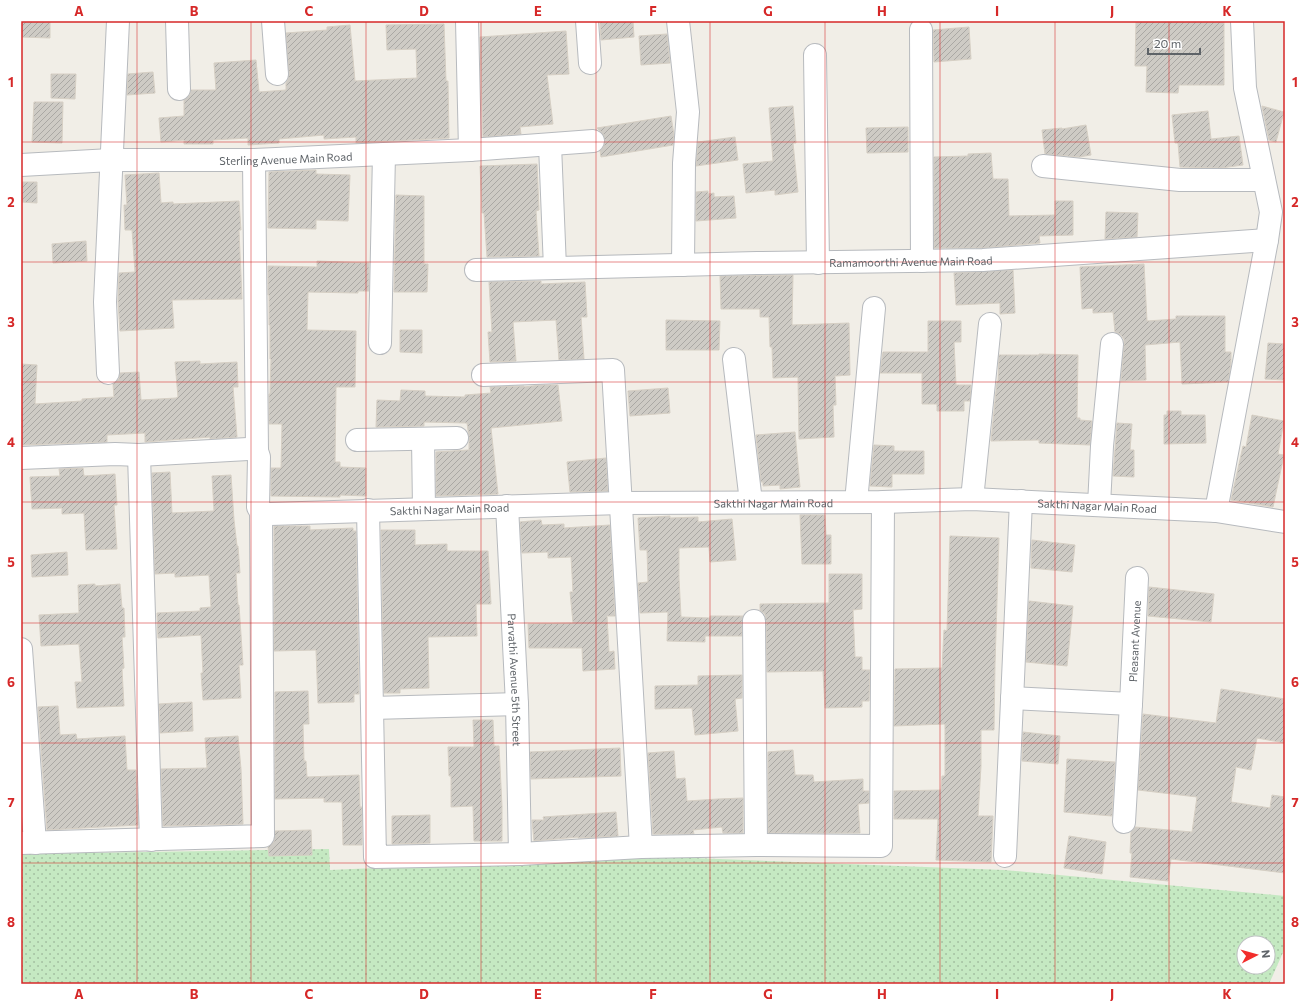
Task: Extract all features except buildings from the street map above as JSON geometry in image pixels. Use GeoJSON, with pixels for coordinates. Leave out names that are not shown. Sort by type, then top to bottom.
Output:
{"type":"FeatureCollection","features":[{"type":"Feature","properties":{"kind":"street"},"geometry":{"type":"LineString","coordinates":[[108,373],[105,302],[118,21]]}},
{"type":"Feature","properties":{"kind":"street"},"geometry":{"type":"LineString","coordinates":[[177,21],[179,89]]}},
{"type":"Feature","properties":{"kind":"street"},"geometry":{"type":"LineString","coordinates":[[273,21],[277,74]]}},
{"type":"Feature","properties":{"kind":"street"},"geometry":{"type":"LineString","coordinates":[[467,21],[470,150]]}},
{"type":"Feature","properties":{"kind":"street"},"geometry":{"type":"LineString","coordinates":[[587,21],[590,63]]}},
{"type":"Feature","properties":{"kind":"street"},"geometry":{"type":"LineString","coordinates":[[678,21],[688,112],[684,163],[683,265]]}},
{"type":"Feature","properties":{"kind":"street"},"geometry":{"type":"LineString","coordinates":[[1216,511],[1267,240],[1278,213],[1264,180],[1245,88],[1242,21]]}},
{"type":"Feature","properties":{"kind":"street"},"geometry":{"type":"LineString","coordinates":[[920,30],[922,261]]}},
{"type":"Feature","properties":{"kind":"street"},"geometry":{"type":"LineString","coordinates":[[815,55],[818,263]]}},
{"type":"Feature","properties":{"kind":"street","name":"Sterling Avenue Main Road"},"geometry":{"type":"LineString","coordinates":[[21,165],[111,160],[254,160],[470,150],[593,141]]}},
{"type":"Feature","properties":{"kind":"street"},"geometry":{"type":"LineString","coordinates":[[550,145],[555,268]]}},
{"type":"Feature","properties":{"kind":"street"},"geometry":{"type":"LineString","coordinates":[[380,343],[384,154]]}},
{"type":"Feature","properties":{"kind":"street"},"geometry":{"type":"LineString","coordinates":[[21,649],[28,843],[263,836],[261,512],[258,507],[259,457],[257,451],[254,160]]}},
{"type":"Feature","properties":{"kind":"street"},"geometry":{"type":"LineString","coordinates":[[1043,166],[1180,180],[1264,180]]}},
{"type":"Feature","properties":{"kind":"street","name":"Ramamoorthi Avenue Main Road"},"geometry":{"type":"LineString","coordinates":[[476,270],[983,260],[1267,240]]}},
{"type":"Feature","properties":{"kind":"street"},"geometry":{"type":"LineString","coordinates":[[856,502],[874,308]]}},
{"type":"Feature","properties":{"kind":"street"},"geometry":{"type":"LineString","coordinates":[[972,499],[990,324]]}},
{"type":"Feature","properties":{"kind":"street"},"geometry":{"type":"LineString","coordinates":[[1099,505],[1102,446],[1112,344]]}},
{"type":"Feature","properties":{"kind":"street"},"geometry":{"type":"LineString","coordinates":[[734,359],[751,502]]}},
{"type":"Feature","properties":{"kind":"street"},"geometry":{"type":"LineString","coordinates":[[483,376],[613,370],[641,847]]}},
{"type":"Feature","properties":{"kind":"street"},"geometry":{"type":"LineString","coordinates":[[357,440],[457,438]]}},
{"type":"Feature","properties":{"kind":"street"},"geometry":{"type":"LineString","coordinates":[[423,439],[424,509]]}},
{"type":"Feature","properties":{"kind":"street"},"geometry":{"type":"LineString","coordinates":[[21,458],[115,454],[139,455],[248,449],[257,451]]}},
{"type":"Feature","properties":{"kind":"street"},"geometry":{"type":"LineString","coordinates":[[139,455],[151,840]]}},
{"type":"Feature","properties":{"kind":"street","name":"Sakthi Nagar Main Road"},"geometry":{"type":"LineString","coordinates":[[261,512],[270,514],[621,503],[883,502],[972,499],[1216,511],[1285,522]]}},
{"type":"Feature","properties":{"kind":"street"},"geometry":{"type":"LineString","coordinates":[[1005,856],[1021,501]]}},
{"type":"Feature","properties":{"kind":"street"},"geometry":{"type":"LineString","coordinates":[[368,510],[375,858],[520,854],[641,847],[756,845],[881,846],[883,502]]}},
{"type":"Feature","properties":{"kind":"street","name":"Parvathi Avenue 5th Street"},"geometry":{"type":"LineString","coordinates":[[507,506],[517,704],[520,854]]}},
{"type":"Feature","properties":{"kind":"street","name":"Pleasant Avenue"},"geometry":{"type":"LineString","coordinates":[[1124,822],[1132,704],[1137,578]]}},
{"type":"Feature","properties":{"kind":"street"},"geometry":{"type":"LineString","coordinates":[[754,621],[756,845]]}},
{"type":"Feature","properties":{"kind":"street"},"geometry":{"type":"LineString","coordinates":[[1012,698],[1132,704]]}},
{"type":"Feature","properties":{"kind":"street"},"geometry":{"type":"LineString","coordinates":[[372,708],[517,704]]}},
{"type":"Feature","properties":{"kind":"green space"},"geometry":{"type":"Polygon","coordinates":[[[329,849],[330,870],[642,856],[1004,870],[1285,896],[1285,948],[1276,968],[1276,935],[1236,935],[1236,975],[1273,975],[1269,984],[21,984],[21,854],[329,849]]]}}]}
